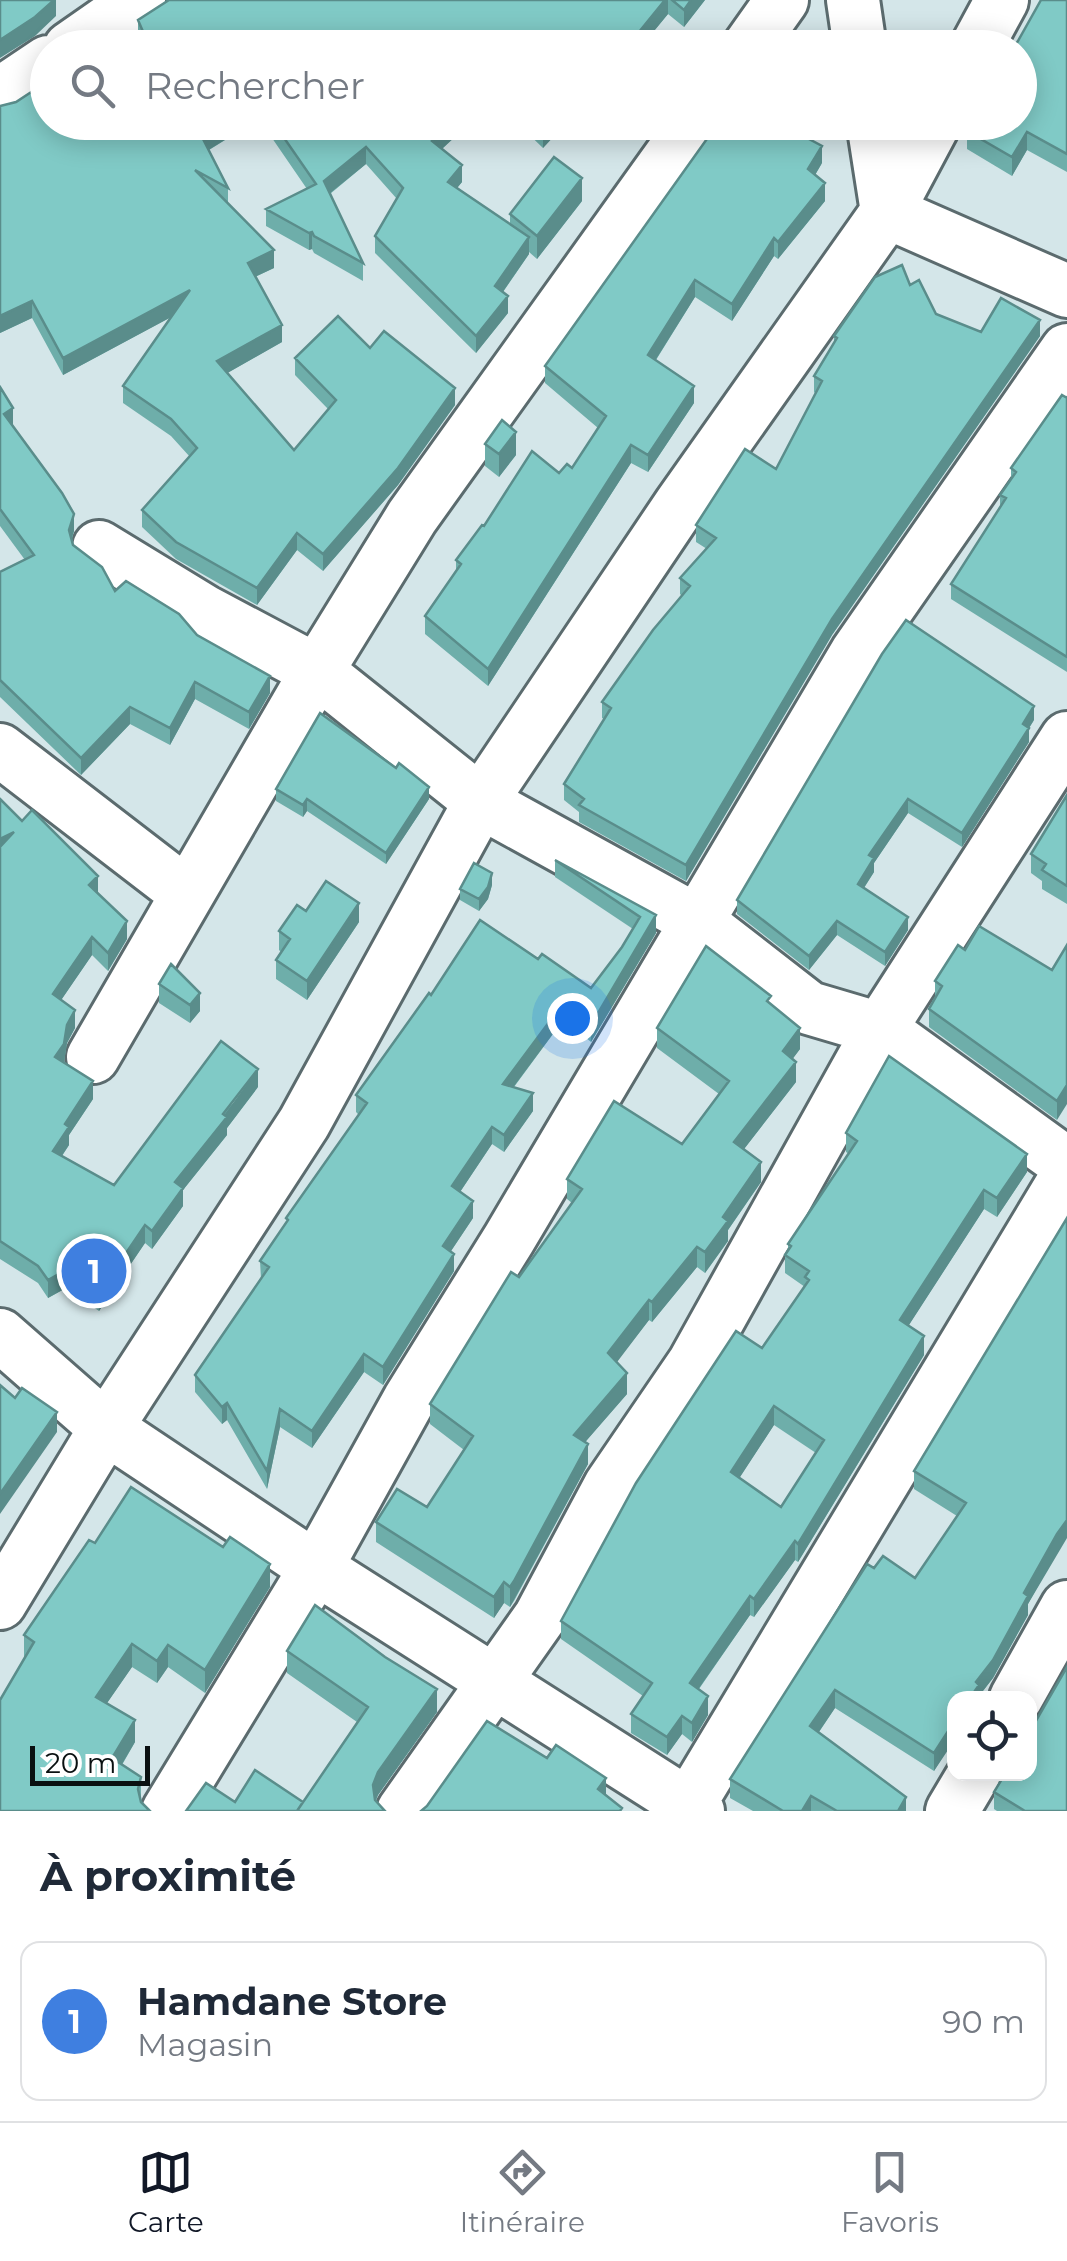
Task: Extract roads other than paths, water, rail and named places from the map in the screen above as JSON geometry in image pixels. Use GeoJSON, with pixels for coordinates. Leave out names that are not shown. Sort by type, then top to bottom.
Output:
{"type":"FeatureCollection","features":[{"type":"Feature","properties":{"kind":"street"},"geometry":{"type":"LineString","coordinates":[[96,30],[139,0]]}},
{"type":"Feature","properties":{"kind":"street"},"geometry":{"type":"LineString","coordinates":[[761,30],[782,0]]}},
{"type":"Feature","properties":{"kind":"street"},"geometry":{"type":"LineString","coordinates":[[853,0],[857,30]]}},
{"type":"Feature","properties":{"kind":"street"},"geometry":{"type":"LineString","coordinates":[[986,30],[1002,0]]}},
{"type":"Feature","properties":{"kind":"street"},"geometry":{"type":"LineString","coordinates":[[0,94],[30,74]]}},
{"type":"Feature","properties":{"kind":"street"},"geometry":{"type":"LineString","coordinates":[[93,1057],[317,671],[412,517],[681,140]]}},
{"type":"Feature","properties":{"kind":"street"},"geometry":{"type":"LineString","coordinates":[[876,140],[887,212]]}},
{"type":"Feature","properties":{"kind":"street"},"geometry":{"type":"LineString","coordinates":[[0,1603],[106,1428],[304,1122],[481,802],[680,505],[887,212],[926,140]]}},
{"type":"Feature","properties":{"kind":"street"},"geometry":{"type":"LineString","coordinates":[[887,212],[1067,291]]}},
{"type":"Feature","properties":{"kind":"street"},"geometry":{"type":"LineString","coordinates":[[168,1811],[316,1568],[409,1400],[509,1239],[857,652],[1067,350]]}},
{"type":"Feature","properties":{"kind":"street"},"geometry":{"type":"LineString","coordinates":[[99,547],[204,611],[317,671],[481,802],[697,921],[809,1008],[880,1029],[1067,1164]]}},
{"type":"Feature","properties":{"kind":"street"},"geometry":{"type":"LineString","coordinates":[[403,1811],[540,1618],[610,1486],[694,1363],[880,1029],[1067,738]]}},
{"type":"Feature","properties":{"kind":"street"},"geometry":{"type":"LineString","coordinates":[[0,750],[186,894]]}},
{"type":"Feature","properties":{"kind":"street"},"geometry":{"type":"LineString","coordinates":[[0,1336],[106,1428],[690,1809],[1067,1176]]}},
{"type":"Feature","properties":{"kind":"street"},"geometry":{"type":"LineString","coordinates":[[1020,1691],[1067,1607]]}},
{"type":"Feature","properties":{"kind":"street"},"geometry":{"type":"LineString","coordinates":[[952,1811],[970,1781]]}},
{"type":"Feature","properties":{"kind":"place","name":"Hamdane Store"},"geometry":{"type":"Point","coordinates":[94,1271]}}]}
